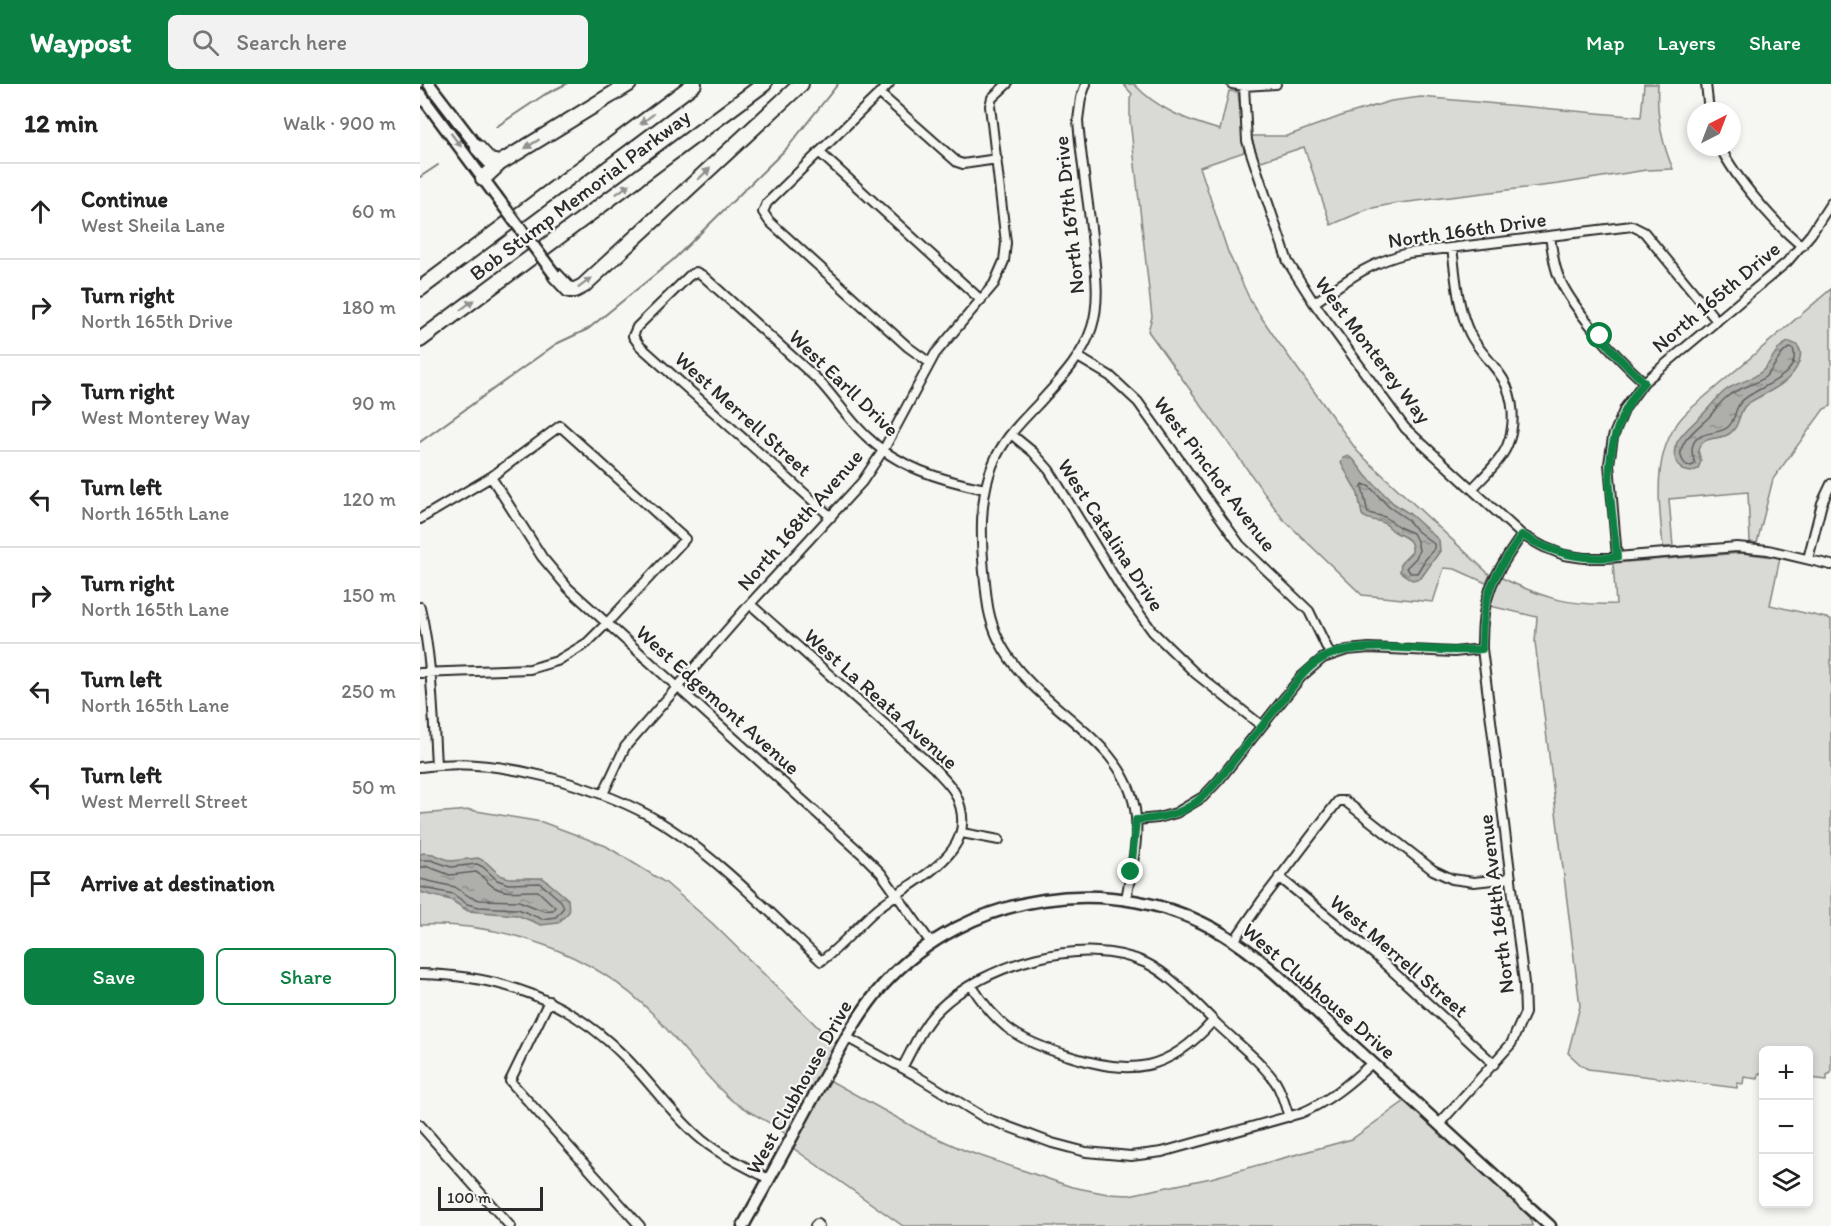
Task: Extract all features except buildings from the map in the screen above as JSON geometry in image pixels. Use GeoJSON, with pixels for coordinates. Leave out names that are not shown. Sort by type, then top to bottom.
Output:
{"type":"FeatureCollection","features":[{"type":"Feature","properties":{"kind":"highway"},"geometry":{"type":"LineString","coordinates":[[483,178],[500,163],[629,84]]}},
{"type":"Feature","properties":{"kind":"highway","name":"Bob Stump Memorial Parkway"},"geometry":{"type":"LineString","coordinates":[[420,289],[694,84]]}},
{"type":"Feature","properties":{"kind":"highway","name":"Bob Stump Memorial Parkway"},"geometry":{"type":"LineString","coordinates":[[420,340],[764,84]]}},
{"type":"Feature","properties":{"kind":"highway"},"geometry":{"type":"LineString","coordinates":[[555,275],[569,290],[583,286],[801,84]]}},
{"type":"Feature","properties":{"kind":"highway"},"geometry":{"type":"LineString","coordinates":[[478,148],[490,161],[500,163]]}},
{"type":"Feature","properties":{"kind":"street"},"geometry":{"type":"LineString","coordinates":[[429,84],[478,148]]}},
{"type":"Feature","properties":{"kind":"street"},"geometry":{"type":"LineString","coordinates":[[889,84],[767,203],[763,212],[769,221],[908,347],[930,363]]}},
{"type":"Feature","properties":{"kind":"street","name":"North 168th Avenue"},"geometry":{"type":"LineString","coordinates":[[603,794],[625,747],[750,604],[862,482],[884,450],[930,363],[947,338],[998,277],[1005,252],[1005,234],[990,103],[992,98],[1007,84]]}},
{"type":"Feature","properties":{"kind":"street","name":"North 167th Drive"},"geometry":{"type":"LineString","coordinates":[[985,489],[993,462],[1011,434],[1078,357],[1093,325],[1096,296],[1094,258],[1078,120],[1081,98],[1086,84]]}},
{"type":"Feature","properties":{"kind":"street"},"geometry":{"type":"LineString","coordinates":[[1232,84],[1244,86],[1276,84]]}},
{"type":"Feature","properties":{"kind":"street"},"geometry":{"type":"LineString","coordinates":[[1706,84],[1708,102]]}},
{"type":"Feature","properties":{"kind":"street","name":"West Monterey Way"},"geometry":{"type":"LineString","coordinates":[[1244,86],[1248,146],[1288,262],[1314,303],[1405,428],[1522,535],[1544,548],[1564,555],[1594,559],[1737,547],[1768,550],[1831,565]]}},
{"type":"Feature","properties":{"kind":"street"},"geometry":{"type":"LineString","coordinates":[[879,93],[957,162],[963,164],[997,159]]}},
{"type":"Feature","properties":{"kind":"street"},"geometry":{"type":"LineString","coordinates":[[420,94],[555,275]]}},
{"type":"Feature","properties":{"kind":"street"},"geometry":{"type":"LineString","coordinates":[[819,152],[981,300]]}},
{"type":"Feature","properties":{"kind":"street"},"geometry":{"type":"LineString","coordinates":[[1726,156],[1738,176],[1780,226],[1802,246]]}},
{"type":"Feature","properties":{"kind":"street","name":"North 165th Drive"},"geometry":{"type":"LineString","coordinates":[[1617,557],[1609,475],[1610,454],[1620,419],[1632,398],[1644,382],[1776,272],[1802,246],[1831,202]]}},
{"type":"Feature","properties":{"kind":"street","name":"North 166th Drive"},"geometry":{"type":"LineString","coordinates":[[1314,303],[1352,276],[1386,258],[1408,253],[1632,226],[1644,232],[1717,321]]}},
{"type":"Feature","properties":{"kind":"street"},"geometry":{"type":"LineString","coordinates":[[1550,236],[1557,274],[1566,292],[1621,360],[1644,382]]}},
{"type":"Feature","properties":{"kind":"street"},"geometry":{"type":"LineString","coordinates":[[1452,248],[1459,302],[1464,320],[1480,349],[1503,379],[1510,395],[1513,413],[1507,446],[1472,489]]}},
{"type":"Feature","properties":{"kind":"street","name":"West Merrell Street"},"geometry":{"type":"LineString","coordinates":[[696,272],[689,276],[637,327],[633,336],[640,346],[831,517]]}},
{"type":"Feature","properties":{"kind":"street","name":"West Earll Drive"},"geometry":{"type":"LineString","coordinates":[[696,272],[817,379],[864,434],[884,450],[931,476],[985,489]]}},
{"type":"Feature","properties":{"kind":"street","name":"West Pinchot Avenue"},"geometry":{"type":"LineString","coordinates":[[1078,357],[1110,376],[1134,397],[1240,545],[1309,611],[1330,654]]}},
{"type":"Feature","properties":{"kind":"street"},"geometry":{"type":"LineString","coordinates":[[420,519],[490,477],[560,426],[685,539],[587,643],[557,661],[530,669],[420,674]]}},
{"type":"Feature","properties":{"kind":"street","name":"West Catalina Drive"},"geometry":{"type":"LineString","coordinates":[[1011,434],[1033,452],[1049,470],[1123,591],[1153,632],[1195,673],[1262,726]]}},
{"type":"Feature","properties":{"kind":"street","name":"West Edgemont Avenue"},"geometry":{"type":"LineString","coordinates":[[490,477],[542,557],[568,588],[862,854],[881,873],[931,943]]}},
{"type":"Feature","properties":{"kind":"street"},"geometry":{"type":"LineString","coordinates":[[1808,559],[1819,514],[1831,484]]}},
{"type":"Feature","properties":{"kind":"street"},"geometry":{"type":"LineString","coordinates":[[985,489],[982,524],[987,600],[1000,645],[1011,663],[1026,679],[1104,750],[1116,764],[1130,792],[1136,820],[1136,839],[1126,899]]}},
{"type":"Feature","properties":{"kind":"street","name":"North 164th Avenue"},"geometry":{"type":"LineString","coordinates":[[1439,1124],[1511,1044],[1524,1013],[1526,1000],[1482,649],[1483,618],[1489,589],[1501,565],[1522,535]]}},
{"type":"Feature","properties":{"kind":"street","name":"West La Reata Avenue"},"geometry":{"type":"LineString","coordinates":[[750,604],[934,768],[954,790],[962,813],[962,833]]}},
{"type":"Feature","properties":{"kind":"street"},"geometry":{"type":"LineString","coordinates":[[420,607],[426,634],[430,672],[436,765]]}},
{"type":"Feature","properties":{"kind":"street"},"geometry":{"type":"LineString","coordinates":[[1136,820],[1167,816],[1194,803],[1211,789],[1305,672],[1330,654],[1356,648],[1454,652],[1482,649]]}},
{"type":"Feature","properties":{"kind":"street"},"geometry":{"type":"LineString","coordinates":[[420,767],[436,765],[515,770],[603,794],[650,816],[728,874],[821,961],[880,907],[951,853],[962,833],[999,840]]}},
{"type":"Feature","properties":{"kind":"street"},"geometry":{"type":"LineString","coordinates":[[1234,941],[1338,801],[1345,801],[1433,870],[1452,879],[1473,882],[1511,878]]}},
{"type":"Feature","properties":{"kind":"street","name":"West Merrell Street"},"geometry":{"type":"LineString","coordinates":[[1279,878],[1376,955],[1494,1064]]}},
{"type":"Feature","properties":{"kind":"street","name":"West Clubhouse Drive"},"geometry":{"type":"LineString","coordinates":[[743,1226],[846,1037],[861,1012],[885,982],[931,943],[981,917],[1035,901],[1091,896],[1150,904],[1186,916],[1234,941],[1267,967],[1546,1225]]}},
{"type":"Feature","properties":{"kind":"street"},"geometry":{"type":"LineString","coordinates":[[902,1068],[929,1020],[970,985],[1009,966],[1044,957],[1083,953],[1119,956],[1136,959],[1155,968],[1214,1021],[1270,1075],[1281,1092],[1288,1117]]}},
{"type":"Feature","properties":{"kind":"street"},"geometry":{"type":"LineString","coordinates":[[420,974],[458,975],[485,979],[523,990],[549,1001],[584,1022],[612,1044],[703,1140],[769,1179]]}},
{"type":"Feature","properties":{"kind":"street"},"geometry":{"type":"LineString","coordinates":[[970,985],[990,1013],[1023,1039],[1108,1067],[1134,1068],[1173,1056],[1192,1043],[1214,1021]]}},
{"type":"Feature","properties":{"kind":"street"},"geometry":{"type":"LineString","coordinates":[[549,1001],[510,1081],[640,1226]]}},
{"type":"Feature","properties":{"kind":"street"},"geometry":{"type":"LineString","coordinates":[[846,1037],[985,1118],[1052,1143],[1102,1154],[1131,1156],[1162,1152],[1288,1117],[1319,1105],[1372,1063]]}},
{"type":"Feature","properties":{"kind":"street"},"geometry":{"type":"LineString","coordinates":[[420,1125],[510,1226]]}},
{"type":"Feature","properties":{"kind":"shaded area"},"geometry":{"type":"Polygon","coordinates":[[[1123,84],[1134,84],[1143,93],[1174,113],[1220,130],[1229,91],[1238,92],[1244,152],[1200,167],[1228,252],[1251,302],[1358,452],[1490,575],[1486,583],[1455,569],[1444,568],[1433,602],[1362,595],[1282,518],[1148,331],[1152,317],[1130,120],[1132,94],[1123,84]]]}},
{"type":"Feature","properties":{"kind":"shaded area"},"geometry":{"type":"Polygon","coordinates":[[[1644,84],[1658,84],[1660,127],[1673,169],[1646,170],[1559,184],[1392,204],[1368,209],[1331,225],[1304,147],[1258,162],[1251,136],[1287,136],[1391,101],[1421,97],[1641,117],[1644,84]]]}},
{"type":"Feature","properties":{"kind":"shaded area"},"geometry":{"type":"Polygon","coordinates":[[[1831,289],[1831,406],[1824,409],[1773,479],[1757,543],[1750,542],[1748,492],[1669,499],[1673,547],[1663,547],[1660,475],[1662,458],[1676,425],[1688,411],[1831,289]]]}},
{"type":"Feature","properties":{"kind":"shaded area"},"geometry":{"type":"Polygon","coordinates":[[[1742,553],[1780,558],[1770,605],[1831,619],[1831,1073],[1827,1075],[1827,1080],[1813,1078],[1813,1046],[1759,1046],[1758,1079],[1744,1077],[1743,1084],[1737,1083],[1737,1088],[1588,1069],[1568,1053],[1580,1006],[1535,642],[1537,617],[1490,606],[1500,577],[1556,599],[1584,604],[1616,604],[1613,563],[1742,553]]]}},
{"type":"Feature","properties":{"kind":"shaded area"},"geometry":{"type":"Polygon","coordinates":[[[470,810],[542,822],[606,846],[666,883],[712,923],[836,1045],[820,1075],[919,1130],[966,1151],[1072,1187],[1108,1194],[1129,1195],[1211,1178],[1352,1139],[1405,1101],[1530,1216],[1532,1226],[903,1226],[793,1148],[784,1132],[730,1099],[653,1014],[603,974],[575,958],[515,936],[452,925],[420,925],[420,814],[470,810]]]}},
{"type":"Feature","properties":{"kind":"water"},"geometry":{"type":"Polygon","coordinates":[[[1790,342],[1797,345],[1801,353],[1799,362],[1789,378],[1745,406],[1733,431],[1701,445],[1698,450],[1701,461],[1698,469],[1691,472],[1682,470],[1674,454],[1675,446],[1684,432],[1730,387],[1758,374],[1766,367],[1777,350],[1790,342]]]}},
{"type":"Feature","properties":{"kind":"water"},"geometry":{"type":"Polygon","coordinates":[[[1348,456],[1393,503],[1410,514],[1439,540],[1440,551],[1421,578],[1412,580],[1400,572],[1401,563],[1412,552],[1410,541],[1384,523],[1367,519],[1362,515],[1358,494],[1341,463],[1343,458],[1348,456]]]}},
{"type":"Feature","properties":{"kind":"water"},"geometry":{"type":"Polygon","coordinates":[[[424,853],[451,861],[478,858],[500,875],[509,878],[543,878],[568,899],[569,912],[558,923],[541,925],[517,915],[468,911],[451,900],[423,893],[420,891],[420,854],[424,853]]]}},
{"type":"Feature","properties":{"kind":"waterway"},"geometry":{"type":"LineString","coordinates":[[496,127],[544,95],[566,84]]}},
{"type":"Feature","properties":{"kind":"waterway"},"geometry":{"type":"LineString","coordinates":[[420,442],[556,344],[588,329],[673,260],[788,147],[838,84]]}},
{"type":"Feature","properties":{"kind":"waterway"},"geometry":{"type":"LineString","coordinates":[[420,177],[438,165]]}},
{"type":"Feature","properties":{"kind":"route"},"geometry":{"type":"LineString","coordinates":[[1131,872],[1136,839],[1136,820],[1158,818],[1176,813],[1203,797],[1301,677],[1323,658],[1356,648],[1454,652],[1482,649],[1484,605],[1489,589],[1501,565],[1522,535],[1544,548],[1564,555],[1594,559],[1617,557],[1609,475],[1610,454],[1613,437],[1625,408],[1644,382],[1600,336]]}}]}
